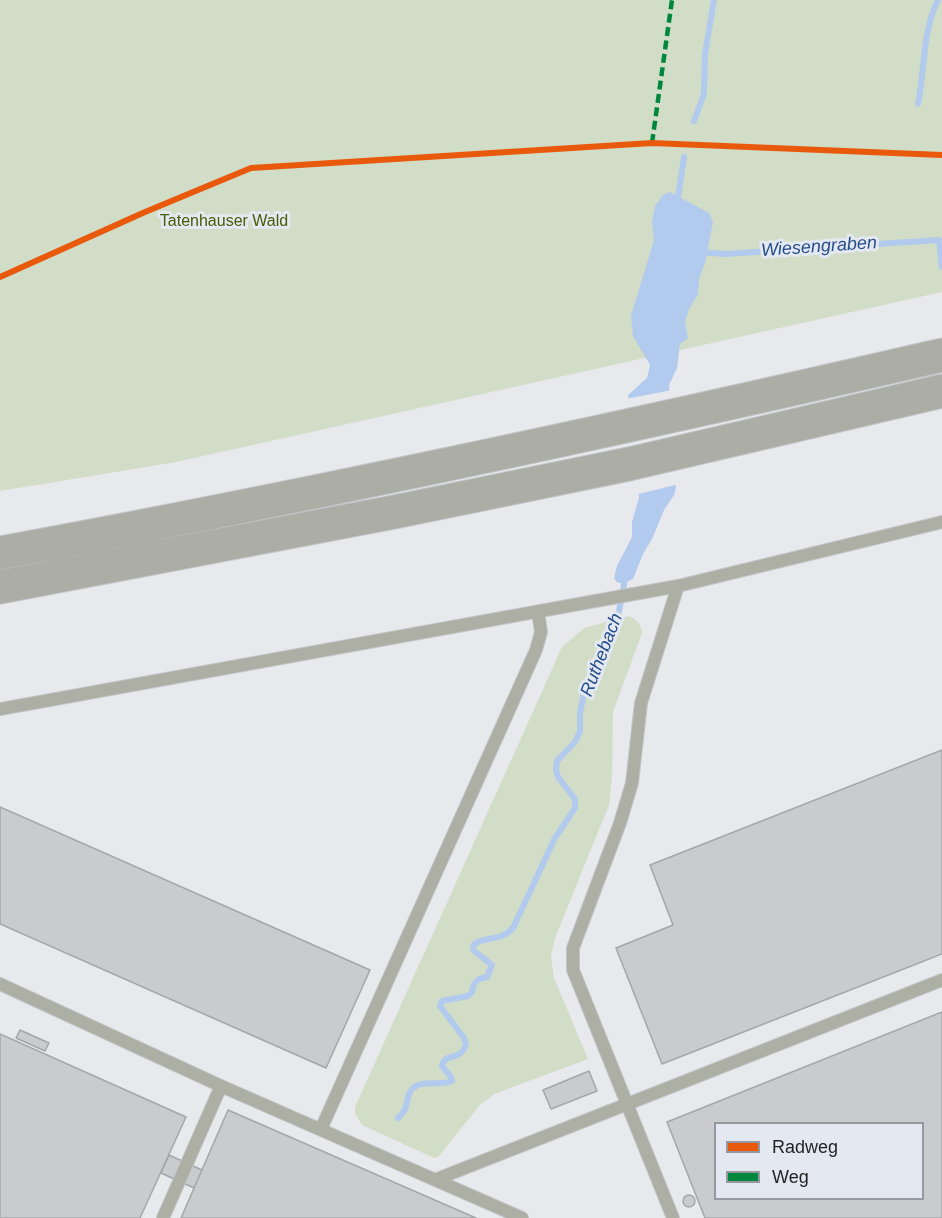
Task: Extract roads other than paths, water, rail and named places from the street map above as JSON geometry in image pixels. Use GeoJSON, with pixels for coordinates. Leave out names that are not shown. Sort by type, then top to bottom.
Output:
{"type":"FeatureCollection","features":[{"type":"Feature","properties":{"kind":"highway"},"geometry":{"type":"LineString","coordinates":[[0,553],[377,481],[679,416],[942,355]]}},
{"type":"Feature","properties":{"kind":"highway"},"geometry":{"type":"LineString","coordinates":[[0,587],[629,464],[942,391]]}},
{"type":"Feature","properties":{"kind":"lane"},"geometry":{"type":"LineString","coordinates":[[0,709],[678,586],[942,522]]}},
{"type":"Feature","properties":{"kind":"lane"},"geometry":{"type":"LineString","coordinates":[[674,1218],[573,970],[573,948],[629,794],[641,703],[678,586]]}},
{"type":"Feature","properties":{"kind":"lane"},"geometry":{"type":"LineString","coordinates":[[321,1129],[536,650],[541,632],[538,612]]}},
{"type":"Feature","properties":{"kind":"lane"},"geometry":{"type":"LineString","coordinates":[[437,1179],[942,980]]}},
{"type":"Feature","properties":{"kind":"lane"},"geometry":{"type":"LineString","coordinates":[[0,984],[221,1086],[522,1218]]}},
{"type":"Feature","properties":{"kind":"lane"},"geometry":{"type":"LineString","coordinates":[[163,1218],[221,1086]]}},
{"type":"Feature","properties":{"kind":"water"},"geometry":{"type":"Polygon","coordinates":[[[670,192],[709,213],[713,222],[705,263],[699,279],[698,294],[689,309],[685,322],[688,338],[680,344],[677,368],[669,385],[676,488],[633,579],[623,584],[614,578],[617,566],[632,537],[632,522],[639,498],[628,395],[647,378],[650,365],[633,336],[631,316],[654,240],[652,222],[655,206],[663,195],[670,192]]]}},
{"type":"Feature","properties":{"kind":"waterway","name":"Ruthebach"},"geometry":{"type":"LineString","coordinates":[[694,121],[704,94],[705,54],[714,0]]}},
{"type":"Feature","properties":{"kind":"waterway"},"geometry":{"type":"LineString","coordinates":[[918,104],[926,38],[938,0]]}},
{"type":"Feature","properties":{"kind":"waterway","name":"Ruthebach"},"geometry":{"type":"LineString","coordinates":[[677,204],[684,157]]}},
{"type":"Feature","properties":{"kind":"waterway","name":"Wiesengraben"},"geometry":{"type":"LineString","coordinates":[[701,252],[725,254],[939,240],[942,267]]}},
{"type":"Feature","properties":{"kind":"waterway","name":"Ruthebach"},"geometry":{"type":"LineString","coordinates":[[398,1118],[405,1110],[408,1096],[414,1087],[452,1081],[442,1066],[446,1059],[460,1054],[466,1045],[464,1038],[440,1006],[442,1001],[468,996],[474,984],[479,979],[487,977],[492,965],[473,950],[474,944],[500,937],[513,928],[555,838],[575,808],[575,799],[558,777],[557,761],[575,742],[580,731],[580,713],[584,693],[605,653],[617,622],[625,579]]}},
{"type":"Feature","properties":{"kind":"park label","name":"Tatenhauser Wald"},"geometry":{"type":"Point","coordinates":[224,222]}}]}
